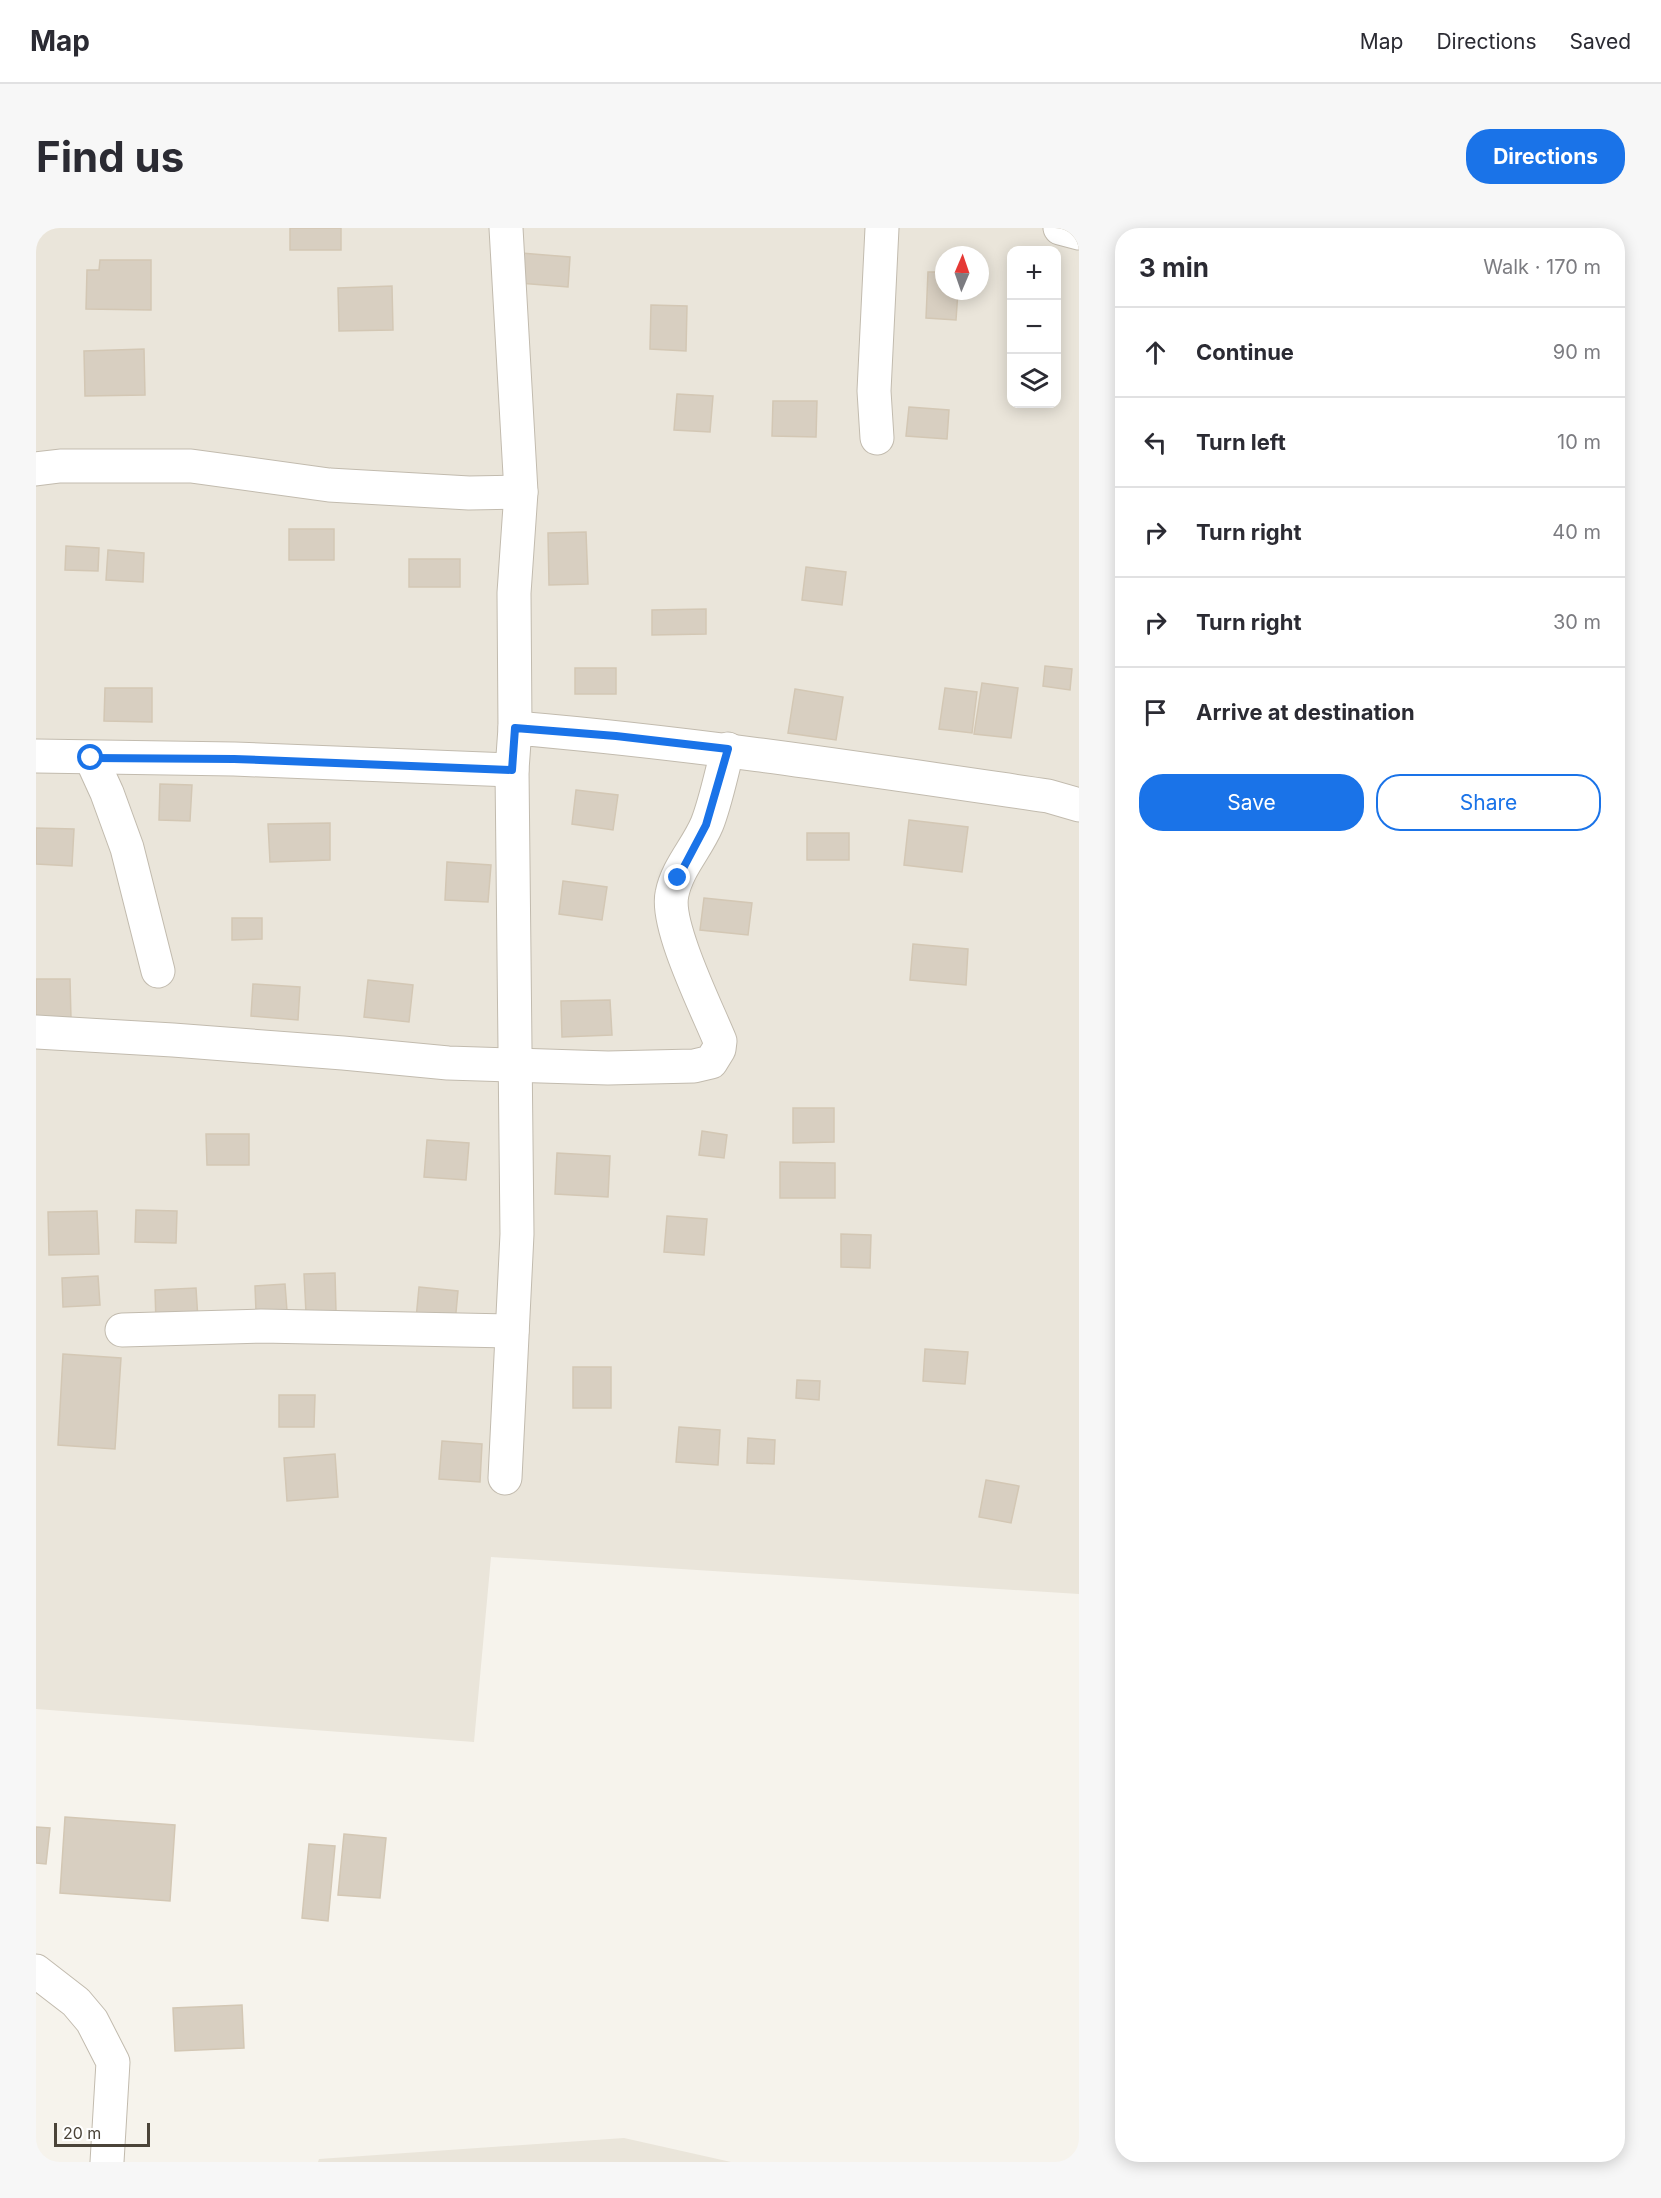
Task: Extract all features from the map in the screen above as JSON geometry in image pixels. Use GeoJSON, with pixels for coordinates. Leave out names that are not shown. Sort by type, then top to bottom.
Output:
{"type":"FeatureCollection","features":[{"type":"Feature","properties":{"kind":"street"},"geometry":{"type":"LineString","coordinates":[[505,1478],[517,1234],[512,770],[515,728],[514,593],[521,492],[506,228]]}},
{"type":"Feature","properties":{"kind":"street"},"geometry":{"type":"LineString","coordinates":[[877,438],[874,391],[882,228]]}},
{"type":"Feature","properties":{"kind":"street"},"geometry":{"type":"LineString","coordinates":[[1060,228],[1079,233]]}},
{"type":"Feature","properties":{"kind":"street"},"geometry":{"type":"LineString","coordinates":[[36,469],[60,466],[191,466],[329,485],[470,493],[521,492]]}},
{"type":"Feature","properties":{"kind":"street"},"geometry":{"type":"LineString","coordinates":[[515,728],[616,736],[728,749],[1048,796],[1079,805]]}},
{"type":"Feature","properties":{"kind":"street"},"geometry":{"type":"LineString","coordinates":[[36,1032],[515,1066],[677,1068],[711,1062],[720,1041],[688,963],[672,918],[671,906],[672,894],[678,878],[706,825],[728,749]]}},
{"type":"Feature","properties":{"kind":"street"},"geometry":{"type":"LineString","coordinates":[[36,756],[234,759],[512,770]]}},
{"type":"Feature","properties":{"kind":"street"},"geometry":{"type":"LineString","coordinates":[[91,758],[107,793],[127,848],[158,971]]}},
{"type":"Feature","properties":{"kind":"street"},"geometry":{"type":"LineString","coordinates":[[122,1330],[261,1326],[512,1331]]}},
{"type":"Feature","properties":{"kind":"street"},"geometry":{"type":"LineString","coordinates":[[36,1971],[81,2009],[92,2022],[113,2062],[107,2162]]}},
{"type":"Feature","properties":{"kind":"shaded area"},"geometry":{"type":"Polygon","coordinates":[[[36,228],[1079,228],[1079,1594],[491,1557],[474,1742],[36,1709],[36,228]]]}},
{"type":"Feature","properties":{"kind":"shaded area"},"geometry":{"type":"Polygon","coordinates":[[[624,2138],[731,2162],[318,2162],[319,2159],[624,2138]]]}},
{"type":"Feature","properties":{"kind":"building"},"geometry":{"type":"Polygon","coordinates":[[[290,228],[341,228],[341,250],[290,250],[290,228]]]}},
{"type":"Feature","properties":{"kind":"building"},"geometry":{"type":"Polygon","coordinates":[[[521,253],[570,257],[568,287],[519,283],[521,253]]]}},
{"type":"Feature","properties":{"kind":"building"},"geometry":{"type":"Polygon","coordinates":[[[100,260],[151,260],[151,310],[86,309],[87,270],[99,270],[100,260]]]}},
{"type":"Feature","properties":{"kind":"building"},"geometry":{"type":"Polygon","coordinates":[[[928,272],[935,272],[935,300],[957,300],[956,320],[926,318],[928,272]]]}},
{"type":"Feature","properties":{"kind":"building"},"geometry":{"type":"Polygon","coordinates":[[[392,286],[393,330],[339,331],[338,288],[392,286]]]}},
{"type":"Feature","properties":{"kind":"building"},"geometry":{"type":"Polygon","coordinates":[[[651,305],[687,306],[686,351],[650,349],[651,305]]]}},
{"type":"Feature","properties":{"kind":"building"},"geometry":{"type":"Polygon","coordinates":[[[144,349],[145,395],[85,396],[84,351],[144,349]]]}},
{"type":"Feature","properties":{"kind":"building"},"geometry":{"type":"Polygon","coordinates":[[[677,394],[713,396],[710,432],[674,430],[677,394]]]}},
{"type":"Feature","properties":{"kind":"building"},"geometry":{"type":"Polygon","coordinates":[[[773,401],[817,401],[816,437],[772,436],[773,401]]]}},
{"type":"Feature","properties":{"kind":"building"},"geometry":{"type":"Polygon","coordinates":[[[909,407],[949,410],[947,439],[906,436],[909,407]]]}},
{"type":"Feature","properties":{"kind":"building"},"geometry":{"type":"Polygon","coordinates":[[[289,529],[334,529],[334,560],[289,560],[289,529]]]}},
{"type":"Feature","properties":{"kind":"building"},"geometry":{"type":"Polygon","coordinates":[[[586,532],[588,584],[549,585],[548,533],[586,532]]]}},
{"type":"Feature","properties":{"kind":"building"},"geometry":{"type":"Polygon","coordinates":[[[66,546],[99,548],[98,571],[65,570],[66,546]]]}},
{"type":"Feature","properties":{"kind":"building"},"geometry":{"type":"Polygon","coordinates":[[[108,550],[144,553],[143,582],[106,580],[108,550]]]}},
{"type":"Feature","properties":{"kind":"building"},"geometry":{"type":"Polygon","coordinates":[[[409,559],[460,559],[460,587],[409,587],[409,559]]]}},
{"type":"Feature","properties":{"kind":"building"},"geometry":{"type":"Polygon","coordinates":[[[806,567],[846,572],[842,605],[802,600],[806,567]]]}},
{"type":"Feature","properties":{"kind":"building"},"geometry":{"type":"Polygon","coordinates":[[[706,609],[706,634],[652,635],[652,610],[706,609]]]}},
{"type":"Feature","properties":{"kind":"building"},"geometry":{"type":"Polygon","coordinates":[[[1045,666],[1072,669],[1070,690],[1043,686],[1045,666]]]}},
{"type":"Feature","properties":{"kind":"building"},"geometry":{"type":"Polygon","coordinates":[[[575,668],[616,668],[616,694],[575,694],[575,668]]]}},
{"type":"Feature","properties":{"kind":"building"},"geometry":{"type":"Polygon","coordinates":[[[982,683],[1018,688],[1011,738],[974,734],[982,683]]]}},
{"type":"Feature","properties":{"kind":"building"},"geometry":{"type":"Polygon","coordinates":[[[105,688],[152,688],[152,722],[104,721],[105,688]]]}},
{"type":"Feature","properties":{"kind":"building"},"geometry":{"type":"Polygon","coordinates":[[[945,688],[977,692],[972,733],[939,729],[945,688]]]}},
{"type":"Feature","properties":{"kind":"building"},"geometry":{"type":"Polygon","coordinates":[[[795,689],[843,697],[836,740],[788,733],[795,689]]]}},
{"type":"Feature","properties":{"kind":"building"},"geometry":{"type":"Polygon","coordinates":[[[160,784],[192,785],[190,821],[159,820],[160,784]]]}},
{"type":"Feature","properties":{"kind":"building"},"geometry":{"type":"Polygon","coordinates":[[[576,790],[618,795],[613,830],[572,824],[576,790]]]}},
{"type":"Feature","properties":{"kind":"building"},"geometry":{"type":"Polygon","coordinates":[[[909,820],[968,827],[962,872],[904,865],[909,820]]]}},
{"type":"Feature","properties":{"kind":"building"},"geometry":{"type":"Polygon","coordinates":[[[330,823],[330,860],[270,862],[268,824],[330,823]]]}},
{"type":"Feature","properties":{"kind":"building"},"geometry":{"type":"Polygon","coordinates":[[[36,828],[74,829],[72,866],[36,864],[36,828]]]}},
{"type":"Feature","properties":{"kind":"building"},"geometry":{"type":"Polygon","coordinates":[[[807,833],[849,833],[849,860],[807,860],[807,833]]]}},
{"type":"Feature","properties":{"kind":"building"},"geometry":{"type":"Polygon","coordinates":[[[447,862],[491,865],[488,902],[445,900],[447,862]]]}},
{"type":"Feature","properties":{"kind":"building"},"geometry":{"type":"Polygon","coordinates":[[[563,881],[607,887],[602,920],[559,914],[563,881]]]}},
{"type":"Feature","properties":{"kind":"building"},"geometry":{"type":"Polygon","coordinates":[[[704,898],[752,903],[748,935],[700,930],[704,898]]]}},
{"type":"Feature","properties":{"kind":"building"},"geometry":{"type":"Polygon","coordinates":[[[232,918],[262,918],[262,939],[232,940],[232,918]]]}},
{"type":"Feature","properties":{"kind":"building"},"geometry":{"type":"Polygon","coordinates":[[[913,944],[968,949],[966,985],[910,980],[913,944]]]}},
{"type":"Feature","properties":{"kind":"building"},"geometry":{"type":"Polygon","coordinates":[[[36,979],[70,979],[71,1019],[36,1020],[36,979]]]}},
{"type":"Feature","properties":{"kind":"building"},"geometry":{"type":"Polygon","coordinates":[[[368,980],[413,985],[409,1022],[364,1017],[368,980]]]}},
{"type":"Feature","properties":{"kind":"building"},"geometry":{"type":"Polygon","coordinates":[[[253,984],[300,987],[298,1020],[251,1016],[253,984]]]}},
{"type":"Feature","properties":{"kind":"building"},"geometry":{"type":"Polygon","coordinates":[[[610,1000],[612,1035],[562,1037],[561,1001],[610,1000]]]}},
{"type":"Feature","properties":{"kind":"building"},"geometry":{"type":"Polygon","coordinates":[[[793,1108],[834,1108],[834,1142],[793,1143],[793,1108]]]}},
{"type":"Feature","properties":{"kind":"building"},"geometry":{"type":"Polygon","coordinates":[[[702,1131],[727,1135],[724,1158],[699,1155],[702,1131]]]}},
{"type":"Feature","properties":{"kind":"building"},"geometry":{"type":"Polygon","coordinates":[[[206,1134],[249,1134],[249,1165],[207,1165],[206,1134]]]}},
{"type":"Feature","properties":{"kind":"building"},"geometry":{"type":"Polygon","coordinates":[[[427,1140],[469,1143],[466,1180],[424,1177],[427,1140]]]}},
{"type":"Feature","properties":{"kind":"building"},"geometry":{"type":"Polygon","coordinates":[[[557,1153],[610,1156],[608,1197],[555,1194],[557,1153]]]}},
{"type":"Feature","properties":{"kind":"building"},"geometry":{"type":"Polygon","coordinates":[[[780,1162],[835,1163],[835,1198],[780,1198],[780,1162]]]}},
{"type":"Feature","properties":{"kind":"building"},"geometry":{"type":"Polygon","coordinates":[[[136,1210],[177,1211],[176,1243],[135,1242],[136,1210]]]}},
{"type":"Feature","properties":{"kind":"building"},"geometry":{"type":"Polygon","coordinates":[[[97,1211],[99,1254],[49,1255],[48,1212],[97,1211]]]}},
{"type":"Feature","properties":{"kind":"building"},"geometry":{"type":"Polygon","coordinates":[[[667,1216],[707,1219],[704,1255],[664,1252],[667,1216]]]}},
{"type":"Feature","properties":{"kind":"building"},"geometry":{"type":"Polygon","coordinates":[[[841,1234],[871,1235],[870,1268],[841,1267],[841,1234]]]}},
{"type":"Feature","properties":{"kind":"building"},"geometry":{"type":"Polygon","coordinates":[[[335,1273],[336,1312],[306,1313],[304,1274],[335,1273]]]}},
{"type":"Feature","properties":{"kind":"building"},"geometry":{"type":"Polygon","coordinates":[[[98,1276],[100,1305],[63,1307],[62,1278],[98,1276]]]}},
{"type":"Feature","properties":{"kind":"building"},"geometry":{"type":"Polygon","coordinates":[[[285,1284],[287,1311],[256,1312],[255,1286],[285,1284]]]}},
{"type":"Feature","properties":{"kind":"building"},"geometry":{"type":"Polygon","coordinates":[[[419,1287],[458,1291],[455,1323],[416,1319],[419,1287]]]}},
{"type":"Feature","properties":{"kind":"building"},"geometry":{"type":"Polygon","coordinates":[[[196,1288],[198,1320],[156,1323],[155,1290],[196,1288]]]}},
{"type":"Feature","properties":{"kind":"building"},"geometry":{"type":"Polygon","coordinates":[[[925,1349],[968,1352],[965,1384],[923,1381],[925,1349]]]}},
{"type":"Feature","properties":{"kind":"building"},"geometry":{"type":"Polygon","coordinates":[[[63,1354],[121,1358],[115,1449],[58,1445],[63,1354]]]}},
{"type":"Feature","properties":{"kind":"building"},"geometry":{"type":"Polygon","coordinates":[[[573,1367],[611,1367],[611,1408],[573,1408],[573,1367]]]}},
{"type":"Feature","properties":{"kind":"building"},"geometry":{"type":"Polygon","coordinates":[[[797,1380],[820,1381],[819,1400],[796,1398],[797,1380]]]}},
{"type":"Feature","properties":{"kind":"building"},"geometry":{"type":"Polygon","coordinates":[[[279,1395],[315,1395],[314,1427],[279,1427],[279,1395]]]}},
{"type":"Feature","properties":{"kind":"building"},"geometry":{"type":"Polygon","coordinates":[[[679,1427],[720,1430],[718,1465],[676,1462],[679,1427]]]}},
{"type":"Feature","properties":{"kind":"building"},"geometry":{"type":"Polygon","coordinates":[[[748,1438],[775,1440],[774,1464],[747,1463],[748,1438]]]}},
{"type":"Feature","properties":{"kind":"building"},"geometry":{"type":"Polygon","coordinates":[[[442,1441],[482,1444],[480,1482],[439,1479],[442,1441]]]}},
{"type":"Feature","properties":{"kind":"building"},"geometry":{"type":"Polygon","coordinates":[[[335,1454],[338,1497],[287,1501],[284,1458],[335,1454]]]}},
{"type":"Feature","properties":{"kind":"building"},"geometry":{"type":"Polygon","coordinates":[[[986,1480],[1019,1486],[1011,1523],[979,1517],[986,1480]]]}},
{"type":"Feature","properties":{"kind":"building"},"geometry":{"type":"Polygon","coordinates":[[[65,1817],[175,1825],[170,1901],[60,1893],[65,1817]]]}},
{"type":"Feature","properties":{"kind":"building"},"geometry":{"type":"Polygon","coordinates":[[[36,1827],[50,1828],[46,1864],[36,1863],[36,1827]]]}},
{"type":"Feature","properties":{"kind":"building"},"geometry":{"type":"Polygon","coordinates":[[[344,1834],[386,1838],[380,1898],[338,1895],[344,1834]]]}},
{"type":"Feature","properties":{"kind":"building"},"geometry":{"type":"Polygon","coordinates":[[[309,1844],[335,1846],[328,1921],[302,1918],[309,1844]]]}},
{"type":"Feature","properties":{"kind":"building"},"geometry":{"type":"Polygon","coordinates":[[[242,2005],[244,2048],[175,2051],[173,2008],[242,2005]]]}},
{"type":"Feature","properties":{"kind":"route"},"geometry":{"type":"LineString","coordinates":[[91,758],[234,759],[512,770],[515,728],[616,736],[728,749],[706,825],[678,878]]}}]}
